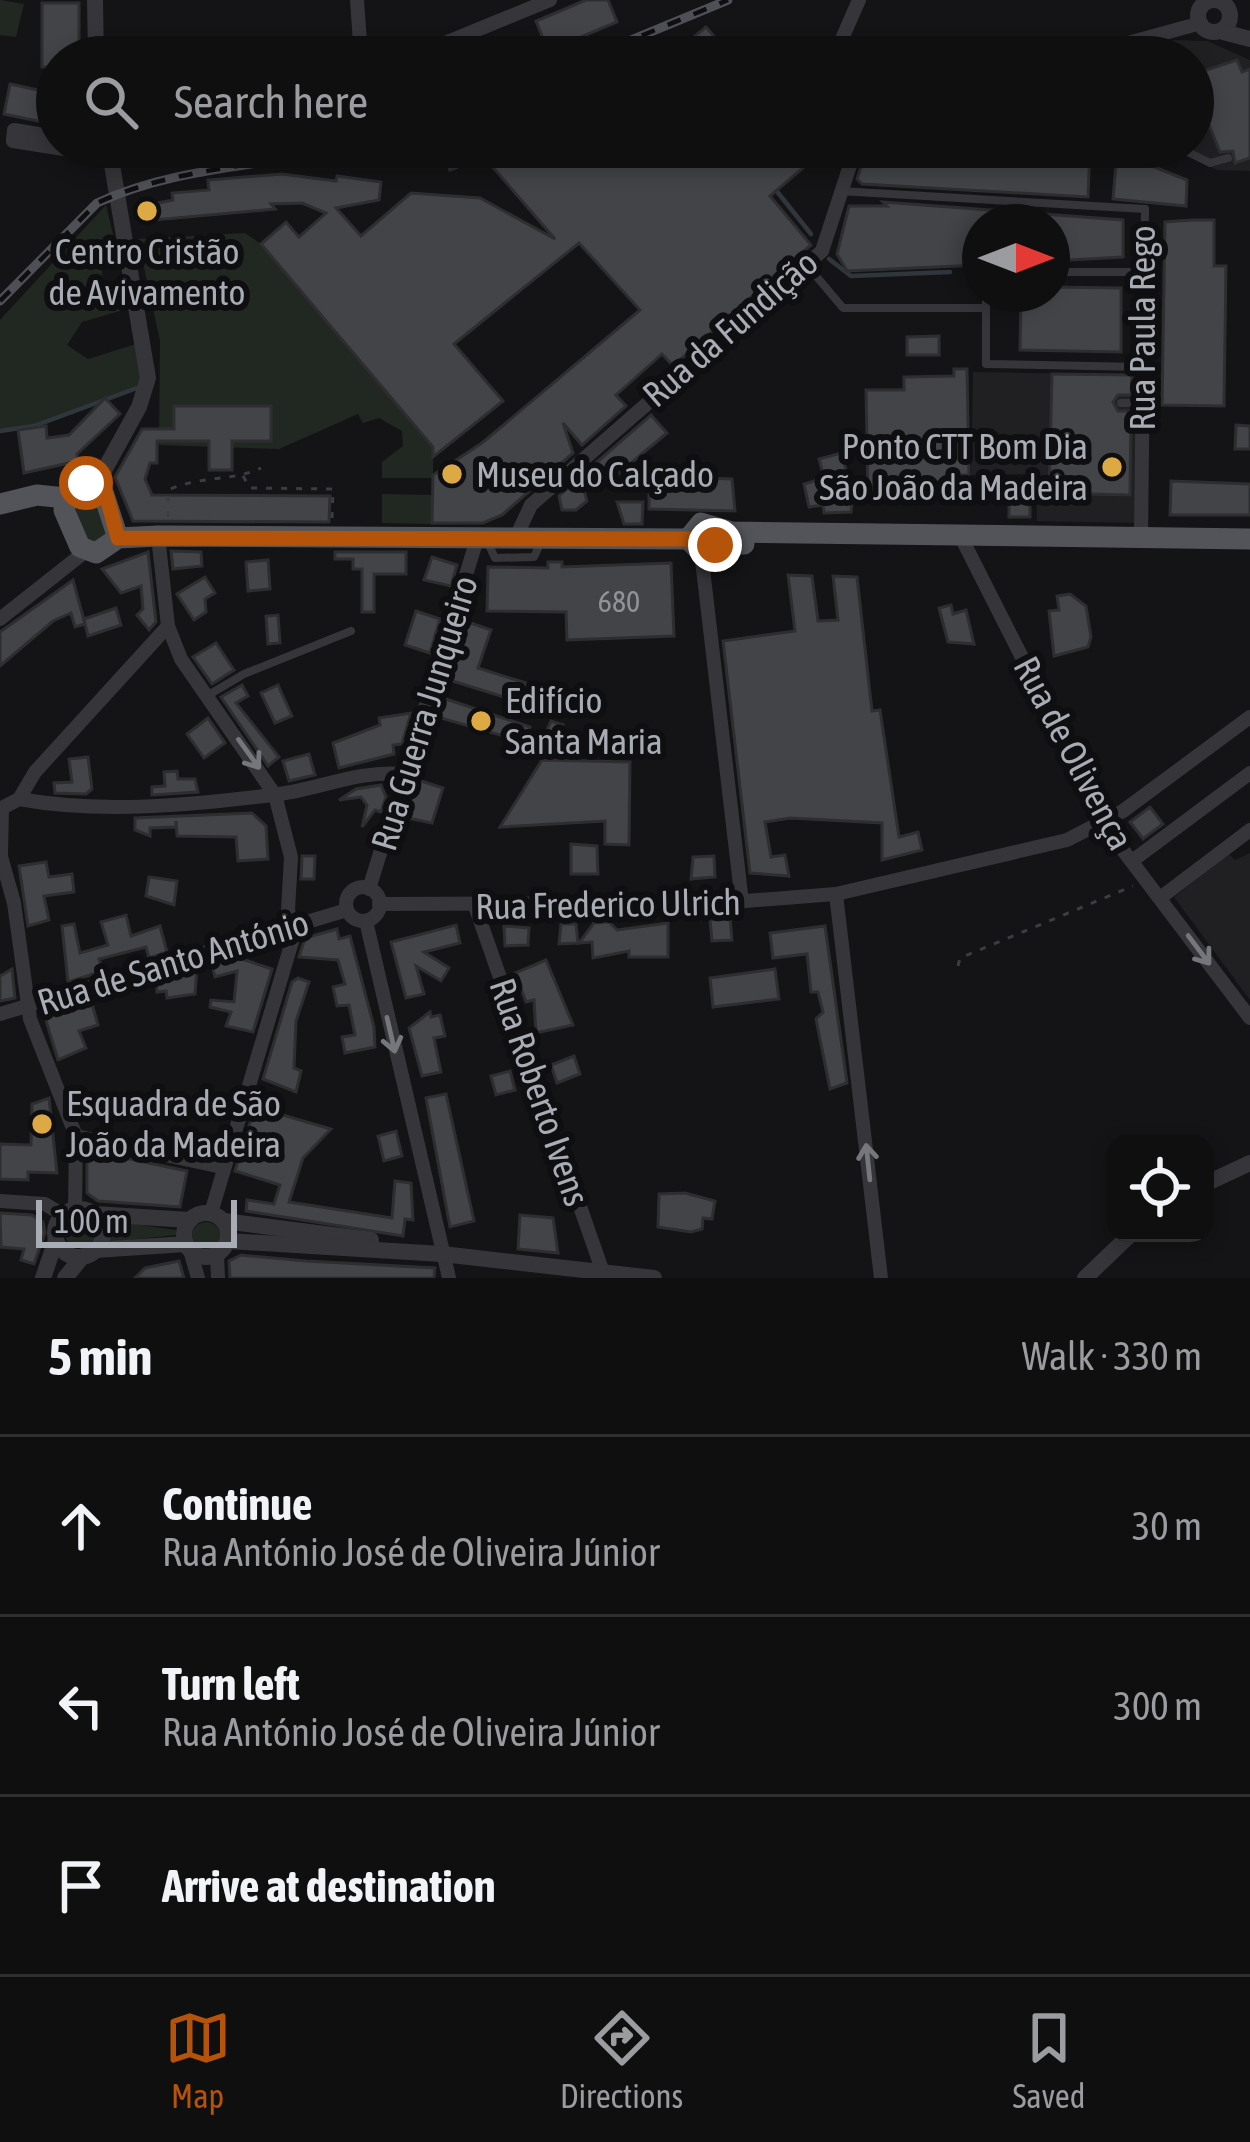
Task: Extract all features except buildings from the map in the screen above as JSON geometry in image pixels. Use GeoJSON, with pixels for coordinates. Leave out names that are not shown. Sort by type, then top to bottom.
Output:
{"type":"FeatureCollection","features":[{"type":"Feature","properties":{"kind":"main road"},"geometry":{"type":"LineString","coordinates":[[118,538],[106,494],[96,485],[75,485],[64,498],[64,511],[86,551],[107,551],[118,538],[163,530],[704,541],[1250,539]]}},
{"type":"Feature","properties":{"kind":"main road"},"geometry":{"type":"LineString","coordinates":[[0,504],[38,496],[64,498]]}},
{"type":"Feature","properties":{"kind":"main road"},"geometry":{"type":"LineString","coordinates":[[963,541],[1250,552]]}},
{"type":"Feature","properties":{"kind":"street"},"geometry":{"type":"LineString","coordinates":[[95,0],[96,36]]}},
{"type":"Feature","properties":{"kind":"street"},"geometry":{"type":"LineString","coordinates":[[105,0],[106,36]]}},
{"type":"Feature","properties":{"kind":"street"},"geometry":{"type":"LineString","coordinates":[[357,0],[360,36]]}},
{"type":"Feature","properties":{"kind":"street"},"geometry":{"type":"LineString","coordinates":[[462,36],[550,0]]}},
{"type":"Feature","properties":{"kind":"street"},"geometry":{"type":"LineString","coordinates":[[843,36],[859,0]]}},
{"type":"Feature","properties":{"kind":"street"},"geometry":{"type":"LineString","coordinates":[[1204,6],[1250,39]]}},
{"type":"Feature","properties":{"kind":"street"},"geometry":{"type":"LineString","coordinates":[[1204,6],[1226,23],[1250,23]]}},
{"type":"Feature","properties":{"kind":"street"},"geometry":{"type":"LineString","coordinates":[[1141,36],[1204,6]]}},
{"type":"Feature","properties":{"kind":"street"},"geometry":{"type":"LineString","coordinates":[[36,134],[14,130],[13,141],[36,145]]}},
{"type":"Feature","properties":{"kind":"street"},"geometry":{"type":"LineString","coordinates":[[96,485],[140,407],[148,378],[112,168]]}},
{"type":"Feature","properties":{"kind":"street","name":"Rua da Fundição"},"geometry":{"type":"LineString","coordinates":[[516,537],[531,505],[806,264],[827,240],[847,168]]}},
{"type":"Feature","properties":{"kind":"street","name":"Rua Paula Rego"},"geometry":{"type":"LineString","coordinates":[[1141,537],[1144,272]]}},
{"type":"Feature","properties":{"kind":"street"},"geometry":{"type":"LineString","coordinates":[[163,530],[168,626],[205,698],[256,760],[275,795],[291,857],[289,910],[294,925],[222,1167],[218,1278]]}},
{"type":"Feature","properties":{"kind":"street","name":"Rua Guerra Junqueiro"},"geometry":{"type":"LineString","coordinates":[[369,889],[402,774],[482,536]]}},
{"type":"Feature","properties":{"kind":"street"},"geometry":{"type":"LineString","coordinates":[[704,541],[742,902]]}},
{"type":"Feature","properties":{"kind":"street","name":"Rua de Olivença"},"geometry":{"type":"LineString","coordinates":[[963,541],[1106,821],[1250,1018]]}},
{"type":"Feature","properties":{"kind":"street"},"geometry":{"type":"LineString","coordinates":[[0,620],[86,551]]}},
{"type":"Feature","properties":{"kind":"street"},"geometry":{"type":"LineString","coordinates":[[20,799],[35,772],[168,626]]}},
{"type":"Feature","properties":{"kind":"street","name":"Rua Frederico Ulrich"},"geometry":{"type":"LineString","coordinates":[[379,904],[742,902],[836,893],[1067,840],[1106,821],[1250,717]]}},
{"type":"Feature","properties":{"kind":"street"},"geometry":{"type":"LineString","coordinates":[[44,1278],[69,1212],[76,1136],[27,1005],[14,903],[0,853],[1,809],[20,799],[116,807],[275,795],[379,772],[402,774]]}},
{"type":"Feature","properties":{"kind":"street"},"geometry":{"type":"LineString","coordinates":[[1132,861],[1250,773]]}},
{"type":"Feature","properties":{"kind":"street"},"geometry":{"type":"LineString","coordinates":[[1160,898],[1250,830]]}},
{"type":"Feature","properties":{"kind":"street"},"geometry":{"type":"LineString","coordinates":[[366,921],[379,904],[369,889],[351,892],[347,910],[366,921],[449,1278]]}},
{"type":"Feature","properties":{"kind":"street"},"geometry":{"type":"LineString","coordinates":[[836,893],[881,1278]]}},
{"type":"Feature","properties":{"kind":"street","name":"Rua Roberto Ivens"},"geometry":{"type":"LineString","coordinates":[[475,907],[603,1273]]}},
{"type":"Feature","properties":{"kind":"street","name":"Rua de Santo António"},"geometry":{"type":"LineString","coordinates":[[0,1014],[347,910]]}},
{"type":"Feature","properties":{"kind":"street"},"geometry":{"type":"LineString","coordinates":[[76,1136],[222,1167]]}},
{"type":"Feature","properties":{"kind":"street"},"geometry":{"type":"LineString","coordinates":[[1214,1168],[1250,1152]]}},
{"type":"Feature","properties":{"kind":"street"},"geometry":{"type":"LineString","coordinates":[[1214,1180],[1250,1163]]}},
{"type":"Feature","properties":{"kind":"street"},"geometry":{"type":"LineString","coordinates":[[0,1201],[44,1203],[94,1214],[190,1220],[217,1217],[424,1247],[442,1254]]}},
{"type":"Feature","properties":{"kind":"street"},"geometry":{"type":"LineString","coordinates":[[65,1278],[103,1232],[94,1214]]}},
{"type":"Feature","properties":{"kind":"street"},"geometry":{"type":"LineString","coordinates":[[190,1220],[188,1247],[198,1278]]}},
{"type":"Feature","properties":{"kind":"street"},"geometry":{"type":"LineString","coordinates":[[56,1240],[70,1255],[188,1247],[203,1257],[222,1248],[442,1254],[654,1278]]}},
{"type":"Feature","properties":{"kind":"street"},"geometry":{"type":"LineString","coordinates":[[1070,1278],[1108,1242]]}},
{"type":"Feature","properties":{"kind":"street"},"geometry":{"type":"LineString","coordinates":[[1085,1278],[1123,1242]]}},
{"type":"Feature","properties":{"kind":"lane"},"geometry":{"type":"LineString","coordinates":[[1153,32],[1154,36]]}},
{"type":"Feature","properties":{"kind":"lane"},"geometry":{"type":"LineString","coordinates":[[1214,162],[1228,158]]}},
{"type":"Feature","properties":{"kind":"lane","name":"Rua Paula Rego"},"geometry":{"type":"LineString","coordinates":[[838,191],[1145,209],[1144,272]]}},
{"type":"Feature","properties":{"kind":"lane"},"geometry":{"type":"LineString","coordinates":[[806,264],[843,308],[962,308]]}},
{"type":"Feature","properties":{"kind":"lane"},"geometry":{"type":"LineString","coordinates":[[1070,272],[1144,272]]}},
{"type":"Feature","properties":{"kind":"lane"},"geometry":{"type":"LineString","coordinates":[[986,312],[986,364],[1142,367]]}},
{"type":"Feature","properties":{"kind":"lane"},"geometry":{"type":"LineString","coordinates":[[1121,403],[1142,404]]}},
{"type":"Feature","properties":{"kind":"lane"},"geometry":{"type":"LineString","coordinates":[[482,536],[495,558],[534,556],[543,537]]}},
{"type":"Feature","properties":{"kind":"lane"},"geometry":{"type":"LineString","coordinates":[[205,698],[244,674],[351,631]]}},
{"type":"Feature","properties":{"kind":"path"},"geometry":{"type":"LineString","coordinates":[[163,530],[168,490],[200,476],[243,476],[261,468]]}},
{"type":"Feature","properties":{"kind":"path"},"geometry":{"type":"LineString","coordinates":[[243,476],[250,491],[332,489],[332,528]]}},
{"type":"Feature","properties":{"kind":"path"},"geometry":{"type":"LineString","coordinates":[[958,966],[960,958],[1146,881]]}},
{"type":"Feature","properties":{"kind":"shaded area"},"geometry":{"type":"Polygon","coordinates":[[[0,0],[24,4],[16,37],[0,35],[0,0]]]}},
{"type":"Feature","properties":{"kind":"shaded area"},"geometry":{"type":"Polygon","coordinates":[[[1214,44],[1250,60],[1250,171],[1213,168],[1214,44]]]}},
{"type":"Feature","properties":{"kind":"shaded area"},"geometry":{"type":"Polygon","coordinates":[[[106,205],[118,255],[100,259],[104,285],[125,285],[130,308],[82,322],[67,345],[88,359],[136,344],[141,377],[137,389],[46,424],[0,431],[0,320],[106,205]]]}},
{"type":"Feature","properties":{"kind":"shaded area"},"geometry":{"type":"Polygon","coordinates":[[[245,233],[261,244],[433,447],[433,478],[382,478],[382,462],[403,446],[402,431],[379,418],[363,423],[358,414],[279,449],[159,445],[160,341],[138,239],[245,233]]]}},
{"type":"Feature","properties":{"kind":"shaded area"},"geometry":{"type":"Polygon","coordinates":[[[973,372],[1137,375],[1135,523],[1037,521],[1036,474],[971,475],[973,372]]]}},
{"type":"Feature","properties":{"kind":"shaded area"},"geometry":{"type":"Polygon","coordinates":[[[85,493],[96,497],[110,531],[104,543],[87,541],[74,509],[85,493]]]}},
{"type":"Feature","properties":{"kind":"shaded area"},"geometry":{"type":"Polygon","coordinates":[[[382,494],[433,495],[432,524],[382,523],[382,494]]]}},
{"type":"Feature","properties":{"kind":"shaded area"},"geometry":{"type":"Polygon","coordinates":[[[1250,853],[1250,1000],[1174,897],[1229,854],[1235,860],[1250,853]]]}},
{"type":"Feature","properties":{"kind":"shaded area"},"geometry":{"type":"Polygon","coordinates":[[[80,1218],[91,1222],[95,1233],[91,1244],[80,1248],[69,1244],[65,1233],[69,1222],[80,1218]]]}},
{"type":"Feature","properties":{"kind":"shaded area"},"geometry":{"type":"Polygon","coordinates":[[[111,1221],[176,1230],[176,1235],[110,1242],[111,1221]]]}},
{"type":"Feature","properties":{"kind":"shaded area"},"geometry":{"type":"Polygon","coordinates":[[[206,1222],[216,1226],[220,1236],[216,1246],[206,1250],[196,1246],[192,1236],[196,1226],[206,1222]]]}},
{"type":"Feature","properties":{"kind":"waterway"},"geometry":{"type":"LineString","coordinates":[[775,189],[811,234]]}},
{"type":"Feature","properties":{"kind":"waterway"},"geometry":{"type":"LineString","coordinates":[[829,259],[851,276],[950,272]]}},
{"type":"Feature","properties":{"kind":"waterway"},"geometry":{"type":"LineString","coordinates":[[0,431],[34,426],[137,388]]}},
{"type":"Feature","properties":{"kind":"railway"},"geometry":{"type":"LineString","coordinates":[[641,36],[728,0]]}},
{"type":"Feature","properties":{"kind":"railway"},"geometry":{"type":"LineString","coordinates":[[0,301],[97,203],[158,181],[228,168]]}},
{"type":"Feature","properties":{"kind":"place","name":"Centro Cristão de Avivamento"},"geometry":{"type":"Point","coordinates":[147,211]}},
{"type":"Feature","properties":{"kind":"place","name":"Ponto CTT Bom Dia São João da Madeira"},"geometry":{"type":"Point","coordinates":[1112,467]}},
{"type":"Feature","properties":{"kind":"place","name":"Museu do Calçado"},"geometry":{"type":"Point","coordinates":[452,474]}},
{"type":"Feature","properties":{"kind":"place","name":"Edifício Santa Maria"},"geometry":{"type":"Point","coordinates":[481,721]}},
{"type":"Feature","properties":{"kind":"place","name":"Esquadra de São João da Madeira"},"geometry":{"type":"Point","coordinates":[42,1124]}},
{"type":"Feature","properties":{"kind":"route"},"geometry":{"type":"LineString","coordinates":[[86,483],[106,494],[118,538],[688,539],[701,552],[715,545]]}}]}
